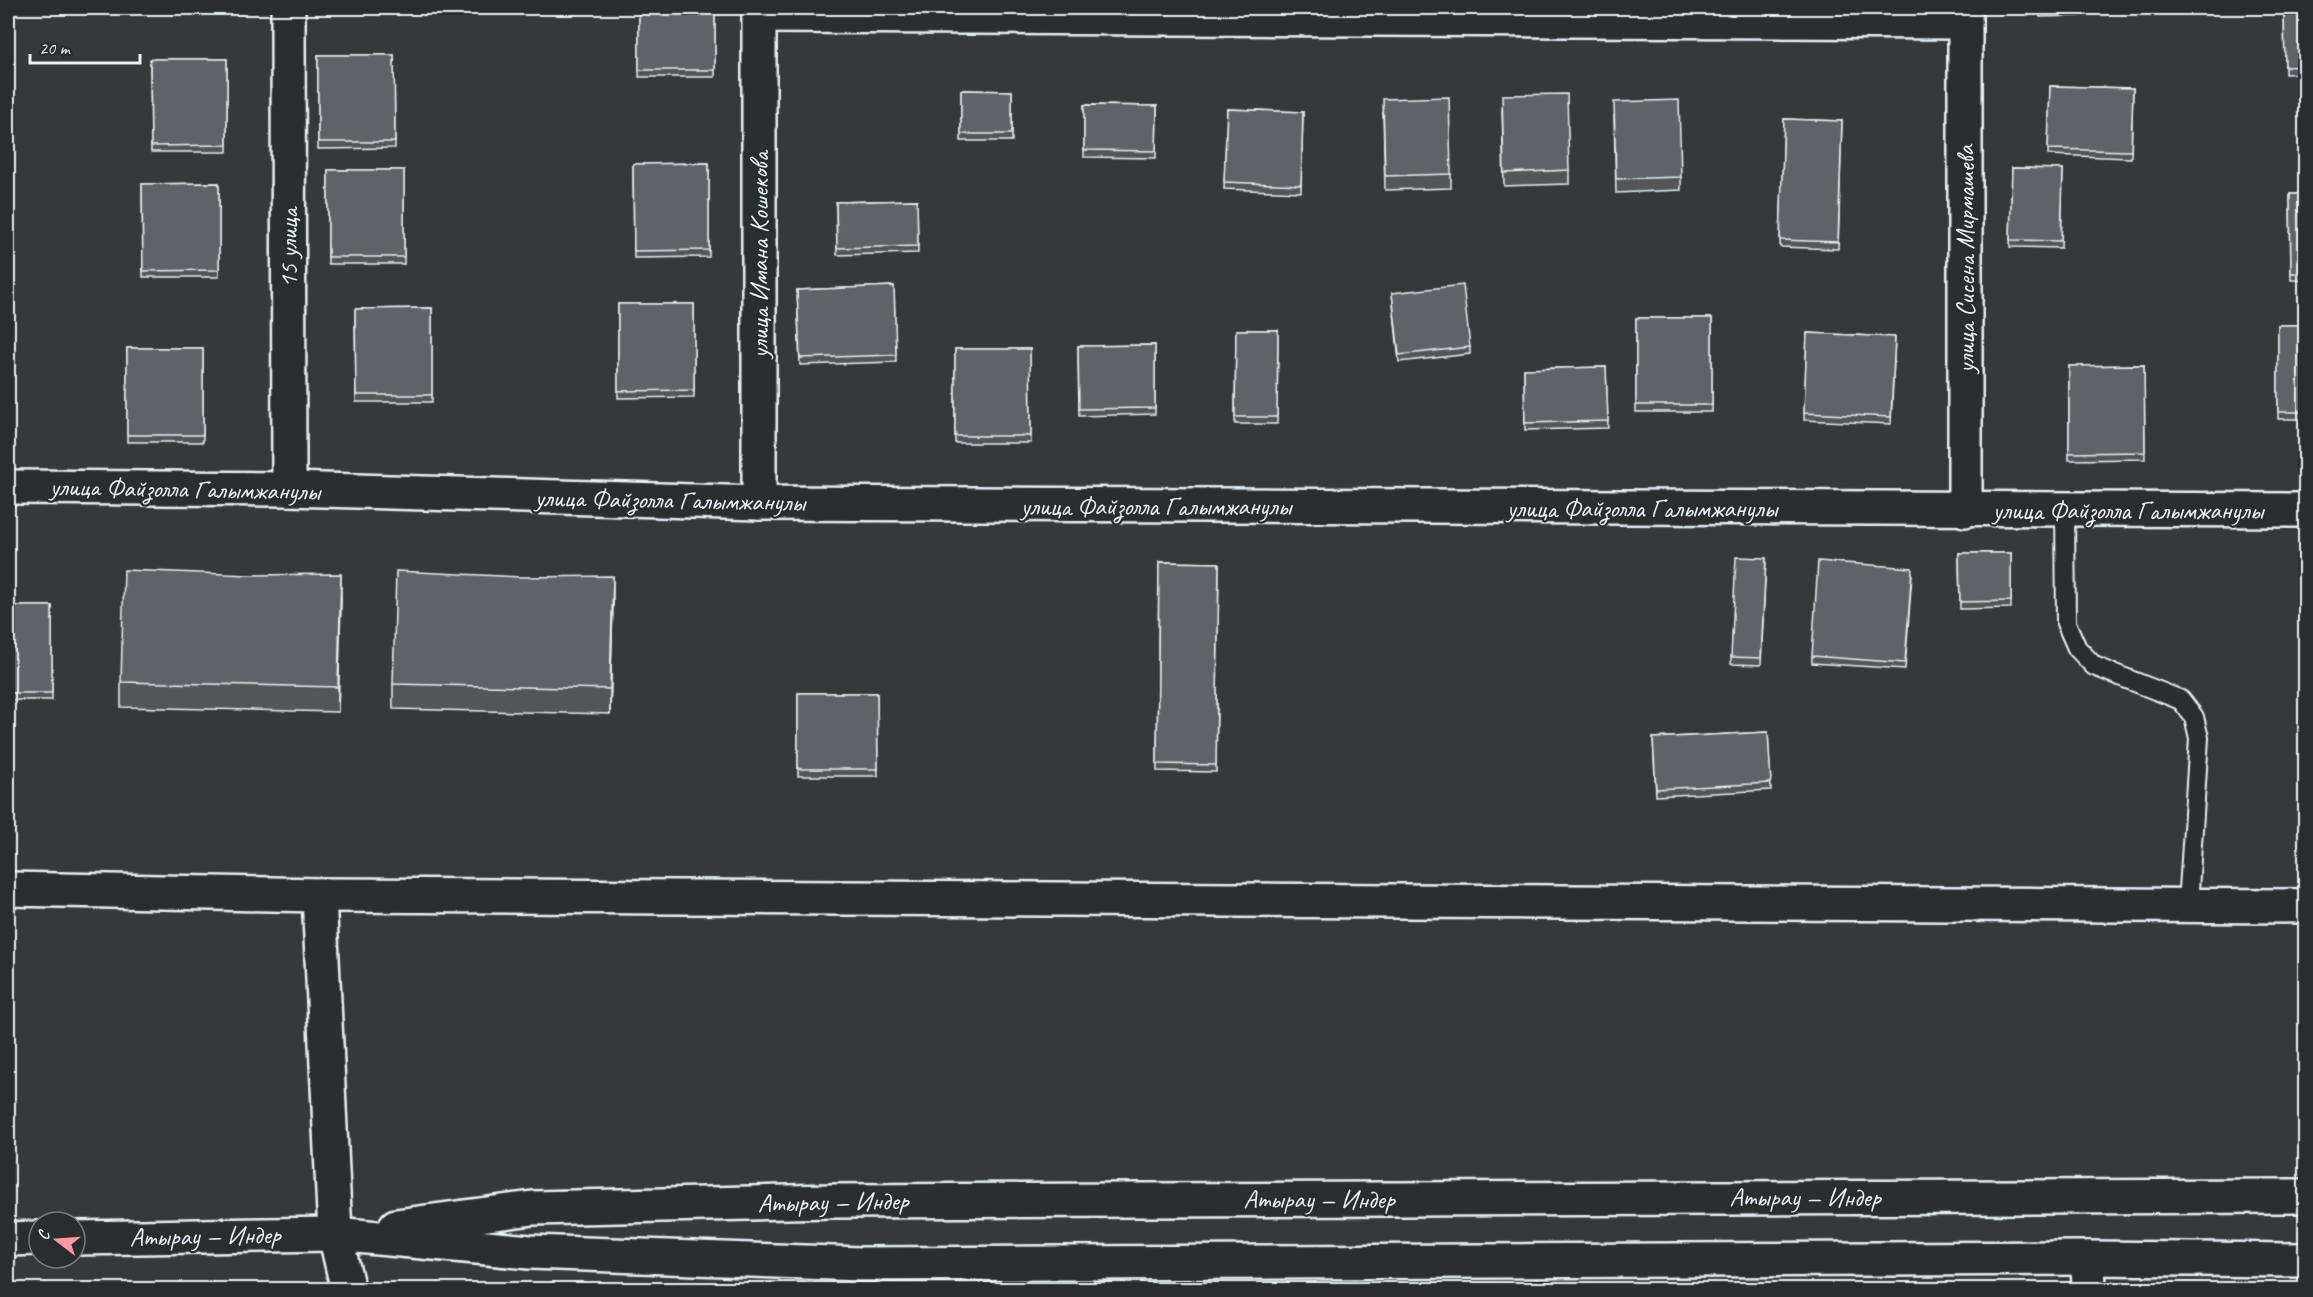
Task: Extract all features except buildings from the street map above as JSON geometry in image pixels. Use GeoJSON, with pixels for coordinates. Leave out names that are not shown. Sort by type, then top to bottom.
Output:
{"type":"FeatureCollection","features":[{"type":"Feature","properties":{"kind":"street","name":"15 улица"},"geometry":{"type":"LineString","coordinates":[[288,8],[289,489]]}},
{"type":"Feature","properties":{"kind":"street"},"geometry":{"type":"LineString","coordinates":[[759,12],[1965,15]]}},
{"type":"Feature","properties":{"kind":"street","name":"улица Имана Кошекова"},"geometry":{"type":"LineString","coordinates":[[759,12],[759,503]]}},
{"type":"Feature","properties":{"kind":"street","name":"улица Сисена Мирмашева"},"geometry":{"type":"LineString","coordinates":[[1965,15],[1965,510]]}},
{"type":"Feature","properties":{"kind":"street","name":"улица Файзолла Галымжанулы"},"geometry":{"type":"LineString","coordinates":[[8,487],[289,489],[759,503],[2306,510]]}},
{"type":"Feature","properties":{"kind":"street"},"geometry":{"type":"LineString","coordinates":[[8,889],[319,895],[2306,906]]}},
{"type":"Feature","properties":{"kind":"street"},"geometry":{"type":"LineString","coordinates":[[319,895],[335,1234],[348,1290]]}},
{"type":"Feature","properties":{"kind":"street","name":"Атырау — Индер"},"geometry":{"type":"LineString","coordinates":[[335,1234],[533,1208],[832,1201],[2306,1196]]}},
{"type":"Feature","properties":{"kind":"street","name":"Атырау — Индер"},"geometry":{"type":"LineString","coordinates":[[87,1238],[335,1234],[530,1252],[861,1264],[2088,1274],[2306,1260]]}},
{"type":"Feature","properties":{"kind":"street"},"geometry":{"type":"LineString","coordinates":[[8,1239],[27,1238]]}},
{"type":"Feature","properties":{"kind":"lane"},"geometry":{"type":"LineString","coordinates":[[2065,510],[2066,623],[2078,648],[2094,666],[2181,700],[2194,717],[2199,738],[2188,905]]}}]}
